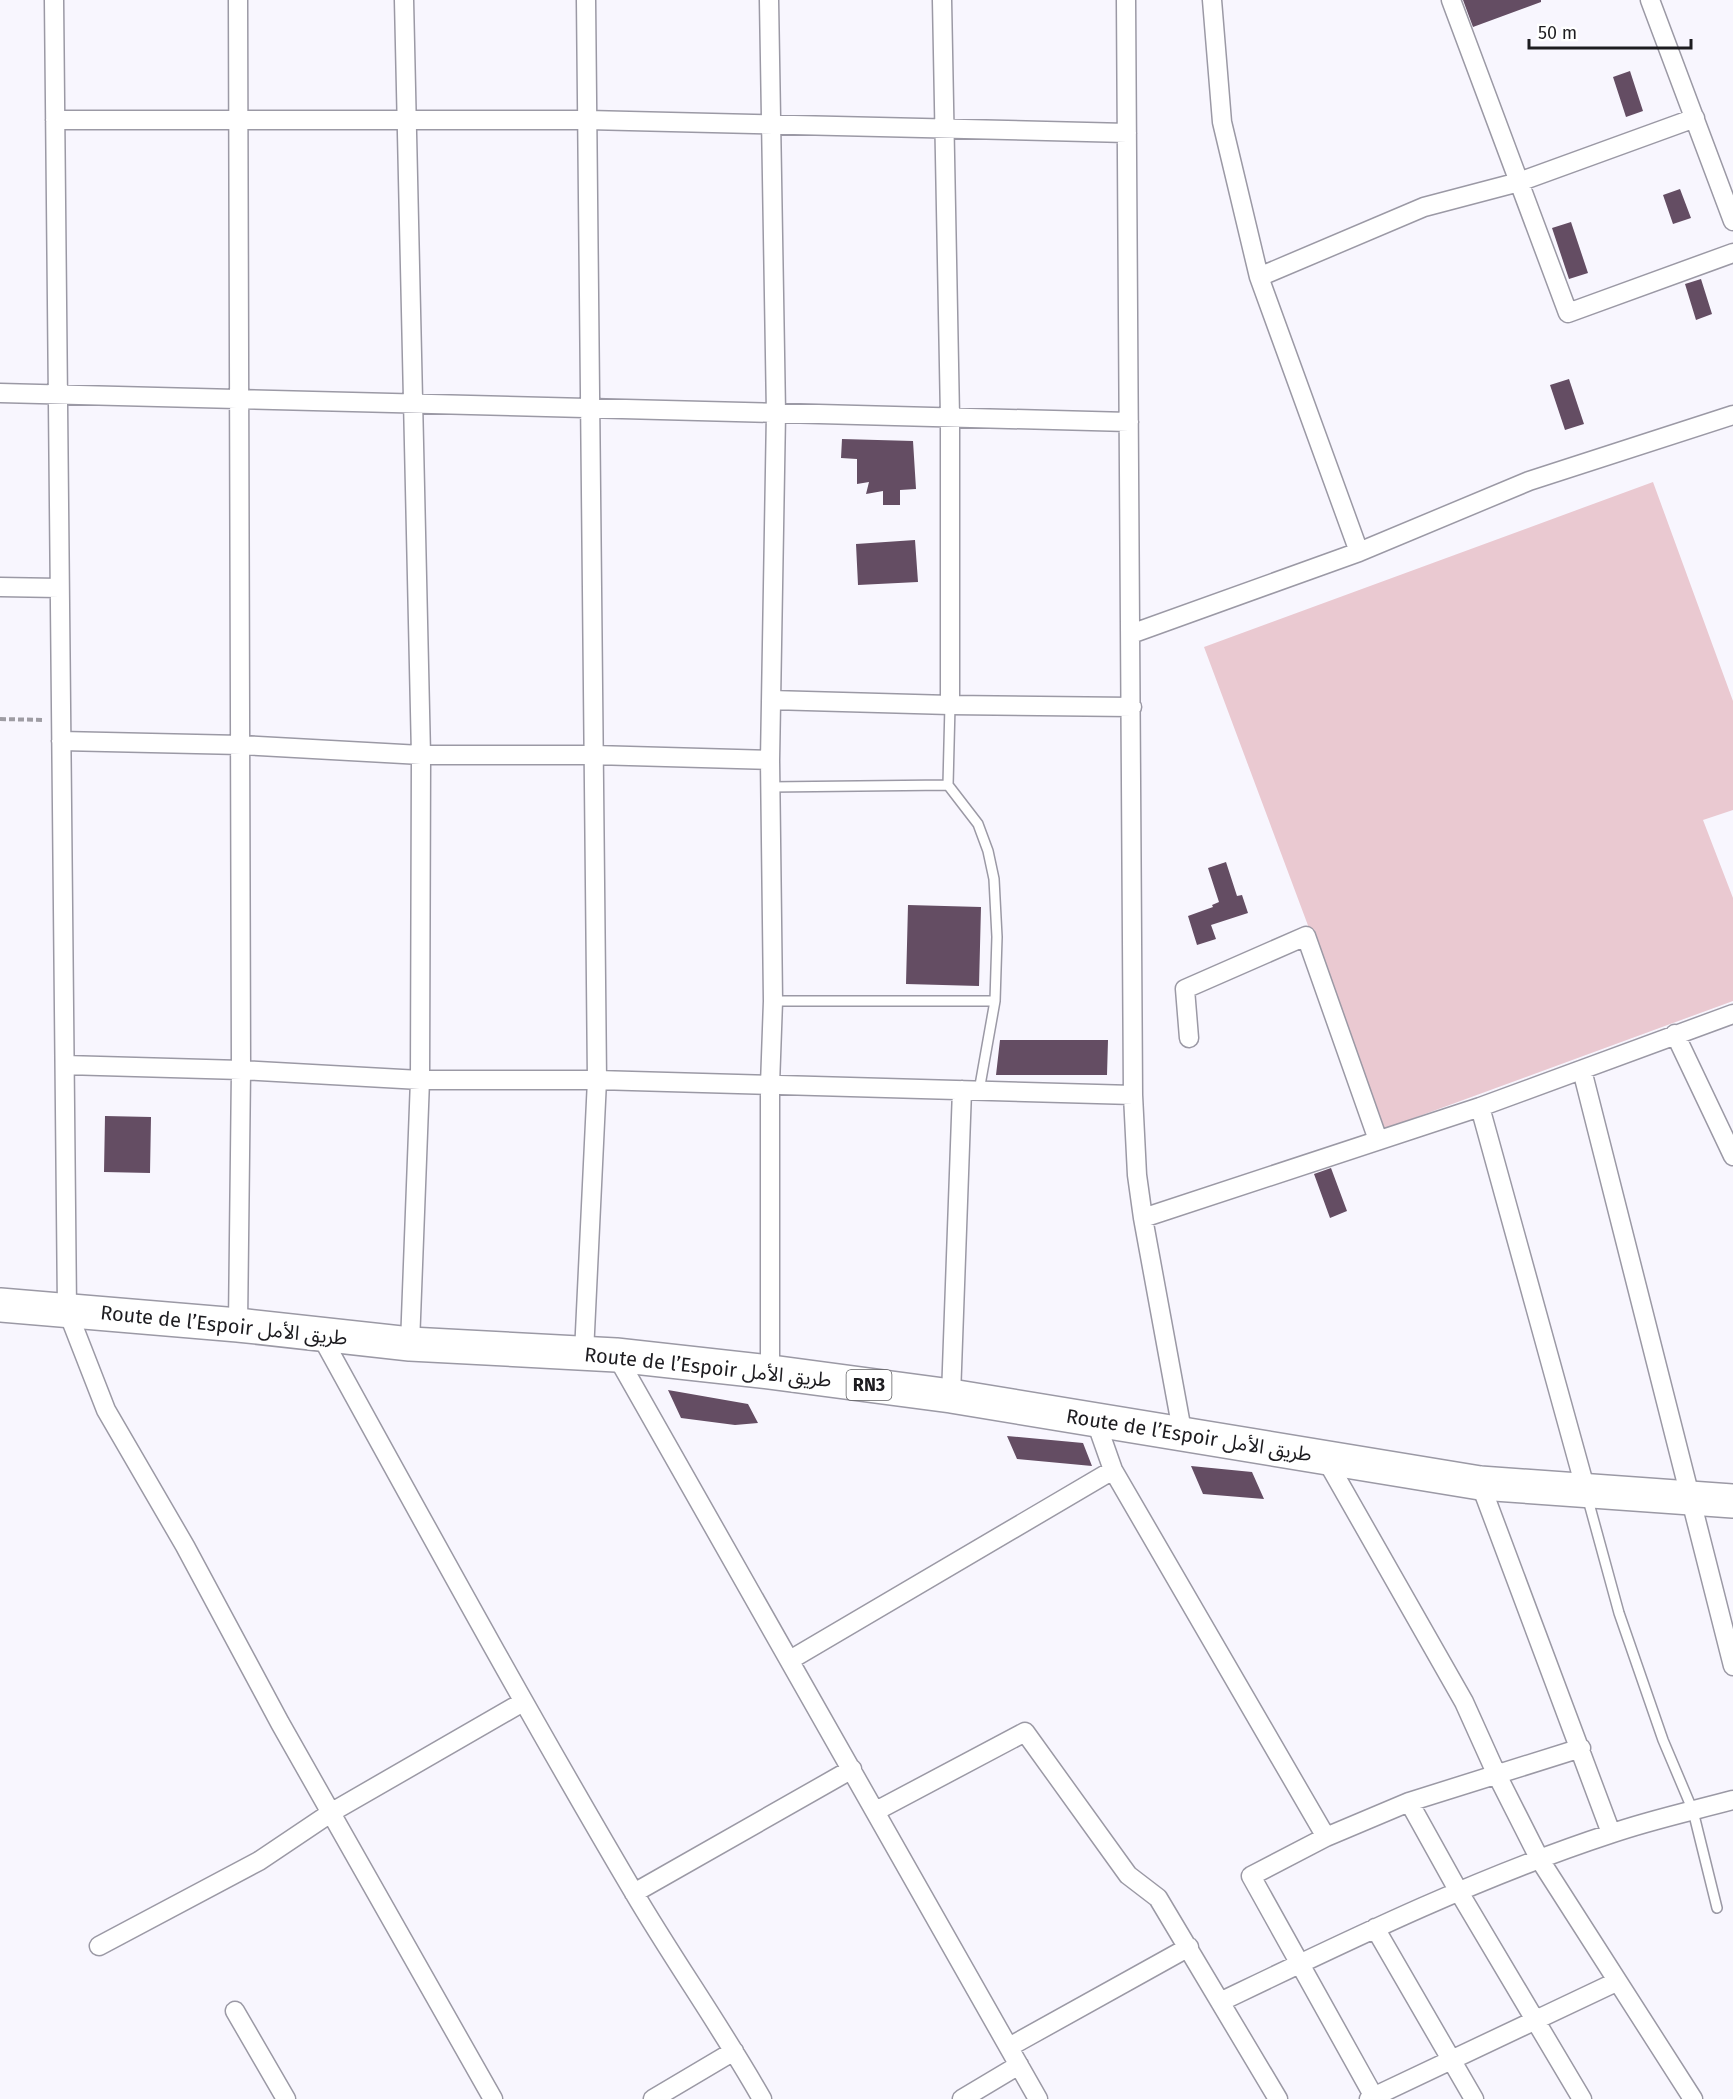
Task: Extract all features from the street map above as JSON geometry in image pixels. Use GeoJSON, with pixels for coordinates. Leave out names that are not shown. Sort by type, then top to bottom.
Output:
{"type":"FeatureCollection","features":[{"type":"Feature","properties":{"kind":"highway","name":"Route de l’Espoir طريق الأمل"},"geometry":{"type":"LineString","coordinates":[[0,1305],[238,1325],[410,1344],[616,1355],[770,1372],[951,1396],[1095,1419],[1183,1436],[1324,1456],[1480,1483],[1733,1501]]}},
{"type":"Feature","properties":{"kind":"street"},"geometry":{"type":"LineString","coordinates":[[54,0],[67,1310],[106,1410],[185,1546],[280,1723],[493,2099]]}},
{"type":"Feature","properties":{"kind":"street"},"geometry":{"type":"LineString","coordinates":[[238,0],[241,745],[238,1325]]}},
{"type":"Feature","properties":{"kind":"street"},"geometry":{"type":"LineString","coordinates":[[404,0],[421,755],[420,1080],[410,1344]]}},
{"type":"Feature","properties":{"kind":"street"},"geometry":{"type":"LineString","coordinates":[[584,1353],[597,1080],[586,0]]}},
{"type":"Feature","properties":{"kind":"street"},"geometry":{"type":"LineString","coordinates":[[769,0],[776,413],[770,760],[773,1001],[770,1084],[770,1372]]}},
{"type":"Feature","properties":{"kind":"street"},"geometry":{"type":"LineString","coordinates":[[942,0],[950,417],[950,705]]}},
{"type":"Feature","properties":{"kind":"street"},"geometry":{"type":"LineString","coordinates":[[1126,0],[1133,1095],[1137,1175],[1143,1218],[1183,1436]]}},
{"type":"Feature","properties":{"kind":"street"},"geometry":{"type":"LineString","coordinates":[[1212,0],[1222,122],[1258,277],[1359,552]]}},
{"type":"Feature","properties":{"kind":"street"},"geometry":{"type":"LineString","coordinates":[[1450,0],[1568,313],[1733,253]]}},
{"type":"Feature","properties":{"kind":"street"},"geometry":{"type":"LineString","coordinates":[[1650,0],[1733,221]]}},
{"type":"Feature","properties":{"kind":"street"},"geometry":{"type":"LineString","coordinates":[[1258,277],[1424,207],[1519,182],[1695,118]]}},
{"type":"Feature","properties":{"kind":"street"},"geometry":{"type":"LineString","coordinates":[[55,120],[588,120],[1127,133]]}},
{"type":"Feature","properties":{"kind":"street"},"geometry":{"type":"LineString","coordinates":[[0,393],[1129,422]]}},
{"type":"Feature","properties":{"kind":"street"},"geometry":{"type":"LineString","coordinates":[[1131,634],[1359,552],[1529,482],[1733,416]]}},
{"type":"Feature","properties":{"kind":"street"},"geometry":{"type":"LineString","coordinates":[[0,587],[59,588]]}},
{"type":"Feature","properties":{"kind":"street"},"geometry":{"type":"LineString","coordinates":[[771,700],[1132,707]]}},
{"type":"Feature","properties":{"kind":"street"},"geometry":{"type":"LineString","coordinates":[[61,741],[241,745],[421,755],[594,755],[770,760]]}},
{"type":"Feature","properties":{"kind":"street"},"geometry":{"type":"LineString","coordinates":[[1189,1038],[1185,989],[1306,936],[1378,1140]]}},
{"type":"Feature","properties":{"kind":"street"},"geometry":{"type":"LineString","coordinates":[[1143,1218],[1479,1107],[1733,1014]]}},
{"type":"Feature","properties":{"kind":"street"},"geometry":{"type":"LineString","coordinates":[[1675,1034],[1733,1156]]}},
{"type":"Feature","properties":{"kind":"street"},"geometry":{"type":"LineString","coordinates":[[65,1065],[241,1070],[420,1080],[597,1080],[1133,1095]]}},
{"type":"Feature","properties":{"kind":"street"},"geometry":{"type":"LineString","coordinates":[[1582,1070],[1733,1666]]}},
{"type":"Feature","properties":{"kind":"street"},"geometry":{"type":"LineString","coordinates":[[951,1396],[971,1090]]}},
{"type":"Feature","properties":{"kind":"street"},"geometry":{"type":"LineString","coordinates":[[1479,1107],[1586,1491]]}},
{"type":"Feature","properties":{"kind":"street"},"geometry":{"type":"LineString","coordinates":[[320,1334],[523,1702],[634,1893],[762,2099]]}},
{"type":"Feature","properties":{"kind":"street"},"geometry":{"type":"LineString","coordinates":[[616,1355],[1038,2099]]}},
{"type":"Feature","properties":{"kind":"street"},"geometry":{"type":"LineString","coordinates":[[1095,1419],[1113,1470],[1326,1837]]}},
{"type":"Feature","properties":{"kind":"street"},"geometry":{"type":"LineString","coordinates":[[1324,1456],[1464,1702],[1496,1773],[1540,1860],[1693,2099]]}},
{"type":"Feature","properties":{"kind":"street"},"geometry":{"type":"LineString","coordinates":[[790,1660],[1113,1470]]}},
{"type":"Feature","properties":{"kind":"street"},"geometry":{"type":"LineString","coordinates":[[1480,1483],[1611,1833]]}},
{"type":"Feature","properties":{"kind":"street"},"geometry":{"type":"LineString","coordinates":[[99,1946],[259,1861],[332,1812],[523,1702]]}},
{"type":"Feature","properties":{"kind":"street"},"geometry":{"type":"LineString","coordinates":[[876,1811],[1025,1732],[1128,1875],[1158,1898],[1222,2001],[1278,2099]]}},
{"type":"Feature","properties":{"kind":"street"},"geometry":{"type":"LineString","coordinates":[[1581,1748],[1409,1802],[1326,1837],[1251,1876],[1372,2098],[1616,1982]]}},
{"type":"Feature","properties":{"kind":"street"},"geometry":{"type":"LineString","coordinates":[[634,1893],[852,1769]]}},
{"type":"Feature","properties":{"kind":"street"},"geometry":{"type":"LineString","coordinates":[[1222,2001],[1375,1928],[1540,1860],[1611,1833],[1733,1800]]}},
{"type":"Feature","properties":{"kind":"street"},"geometry":{"type":"LineString","coordinates":[[1409,1802],[1459,1892],[1537,2019],[1582,2099]]}},
{"type":"Feature","properties":{"kind":"street"},"geometry":{"type":"LineString","coordinates":[[1375,1928],[1474,2099]]}},
{"type":"Feature","properties":{"kind":"street"},"geometry":{"type":"LineString","coordinates":[[1009,2047],[1189,1947]]}},
{"type":"Feature","properties":{"kind":"street"},"geometry":{"type":"LineString","coordinates":[[235,2011],[286,2099]]}},
{"type":"Feature","properties":{"kind":"street"},"geometry":{"type":"LineString","coordinates":[[653,2099],[734,2051]]}},
{"type":"Feature","properties":{"kind":"street"},"geometry":{"type":"LineString","coordinates":[[962,2099],[1019,2065]]}},
{"type":"Feature","properties":{"kind":"lane"},"geometry":{"type":"LineString","coordinates":[[950,705],[948,785],[978,824],[990,860],[998,938],[995,1002],[971,1090]]}},
{"type":"Feature","properties":{"kind":"lane"},"geometry":{"type":"LineString","coordinates":[[770,787],[948,785]]}},
{"type":"Feature","properties":{"kind":"lane"},"geometry":{"type":"LineString","coordinates":[[773,1001],[995,1002]]}},
{"type":"Feature","properties":{"kind":"lane"},"geometry":{"type":"LineString","coordinates":[[1586,1491],[1618,1613],[1663,1740],[1693,1811],[1717,1908]]}},
{"type":"Feature","properties":{"kind":"path"},"geometry":{"type":"LineString","coordinates":[[0,719],[61,720]]}},
{"type":"Feature","properties":{"kind":"shaded area"},"geometry":{"type":"Polygon","coordinates":[[[1653,482],[1733,701],[1733,810],[1703,820],[1733,898],[1733,1001],[1384,1129],[1204,647],[1653,482]]]}},
{"type":"Feature","properties":{"kind":"building"},"geometry":{"type":"Polygon","coordinates":[[[1463,0],[1541,0],[1541,2],[1473,27],[1463,0]]]}},
{"type":"Feature","properties":{"kind":"building"},"geometry":{"type":"Polygon","coordinates":[[[1630,71],[1643,111],[1626,117],[1613,77],[1630,71]]]}},
{"type":"Feature","properties":{"kind":"building"},"geometry":{"type":"Polygon","coordinates":[[[1680,189],[1691,218],[1673,224],[1663,195],[1680,189]]]}},
{"type":"Feature","properties":{"kind":"building"},"geometry":{"type":"Polygon","coordinates":[[[1571,222],[1588,273],[1569,279],[1552,228],[1571,222]]]}},
{"type":"Feature","properties":{"kind":"building"},"geometry":{"type":"Polygon","coordinates":[[[1701,279],[1712,314],[1696,320],[1685,284],[1701,279]]]}},
{"type":"Feature","properties":{"kind":"building"},"geometry":{"type":"Polygon","coordinates":[[[1569,379],[1584,424],[1565,430],[1550,385],[1569,379]]]}},
{"type":"Feature","properties":{"kind":"building"},"geometry":{"type":"Polygon","coordinates":[[[842,439],[913,441],[916,489],[900,490],[900,505],[883,505],[883,491],[866,494],[869,482],[857,484],[857,459],[841,458],[842,439]]]}},
{"type":"Feature","properties":{"kind":"building"},"geometry":{"type":"Polygon","coordinates":[[[915,540],[918,582],[858,585],[856,544],[915,540]]]}},
{"type":"Feature","properties":{"kind":"building"},"geometry":{"type":"Polygon","coordinates":[[[1226,862],[1237,896],[1242,895],[1248,913],[1211,925],[1216,939],[1197,945],[1188,916],[1213,907],[1212,905],[1219,902],[1208,868],[1226,862]]]}},
{"type":"Feature","properties":{"kind":"building"},"geometry":{"type":"Polygon","coordinates":[[[908,905],[981,907],[979,986],[906,984],[908,905]]]}},
{"type":"Feature","properties":{"kind":"building"},"geometry":{"type":"Polygon","coordinates":[[[1000,1040],[1108,1040],[1107,1075],[996,1075],[1000,1040]]]}},
{"type":"Feature","properties":{"kind":"building"},"geometry":{"type":"Polygon","coordinates":[[[105,1116],[151,1117],[150,1173],[104,1172],[105,1116]]]}},
{"type":"Feature","properties":{"kind":"building"},"geometry":{"type":"Polygon","coordinates":[[[1331,1168],[1347,1211],[1330,1218],[1314,1174],[1331,1168]]]}},
{"type":"Feature","properties":{"kind":"building"},"geometry":{"type":"Polygon","coordinates":[[[668,1390],[748,1404],[758,1423],[735,1425],[681,1418],[668,1390]]]}},
{"type":"Feature","properties":{"kind":"building"},"geometry":{"type":"Polygon","coordinates":[[[1007,1436],[1083,1443],[1092,1466],[1017,1459],[1007,1436]]]}},
{"type":"Feature","properties":{"kind":"building"},"geometry":{"type":"Polygon","coordinates":[[[1191,1466],[1252,1472],[1264,1499],[1203,1494],[1191,1466]]]}}]}
